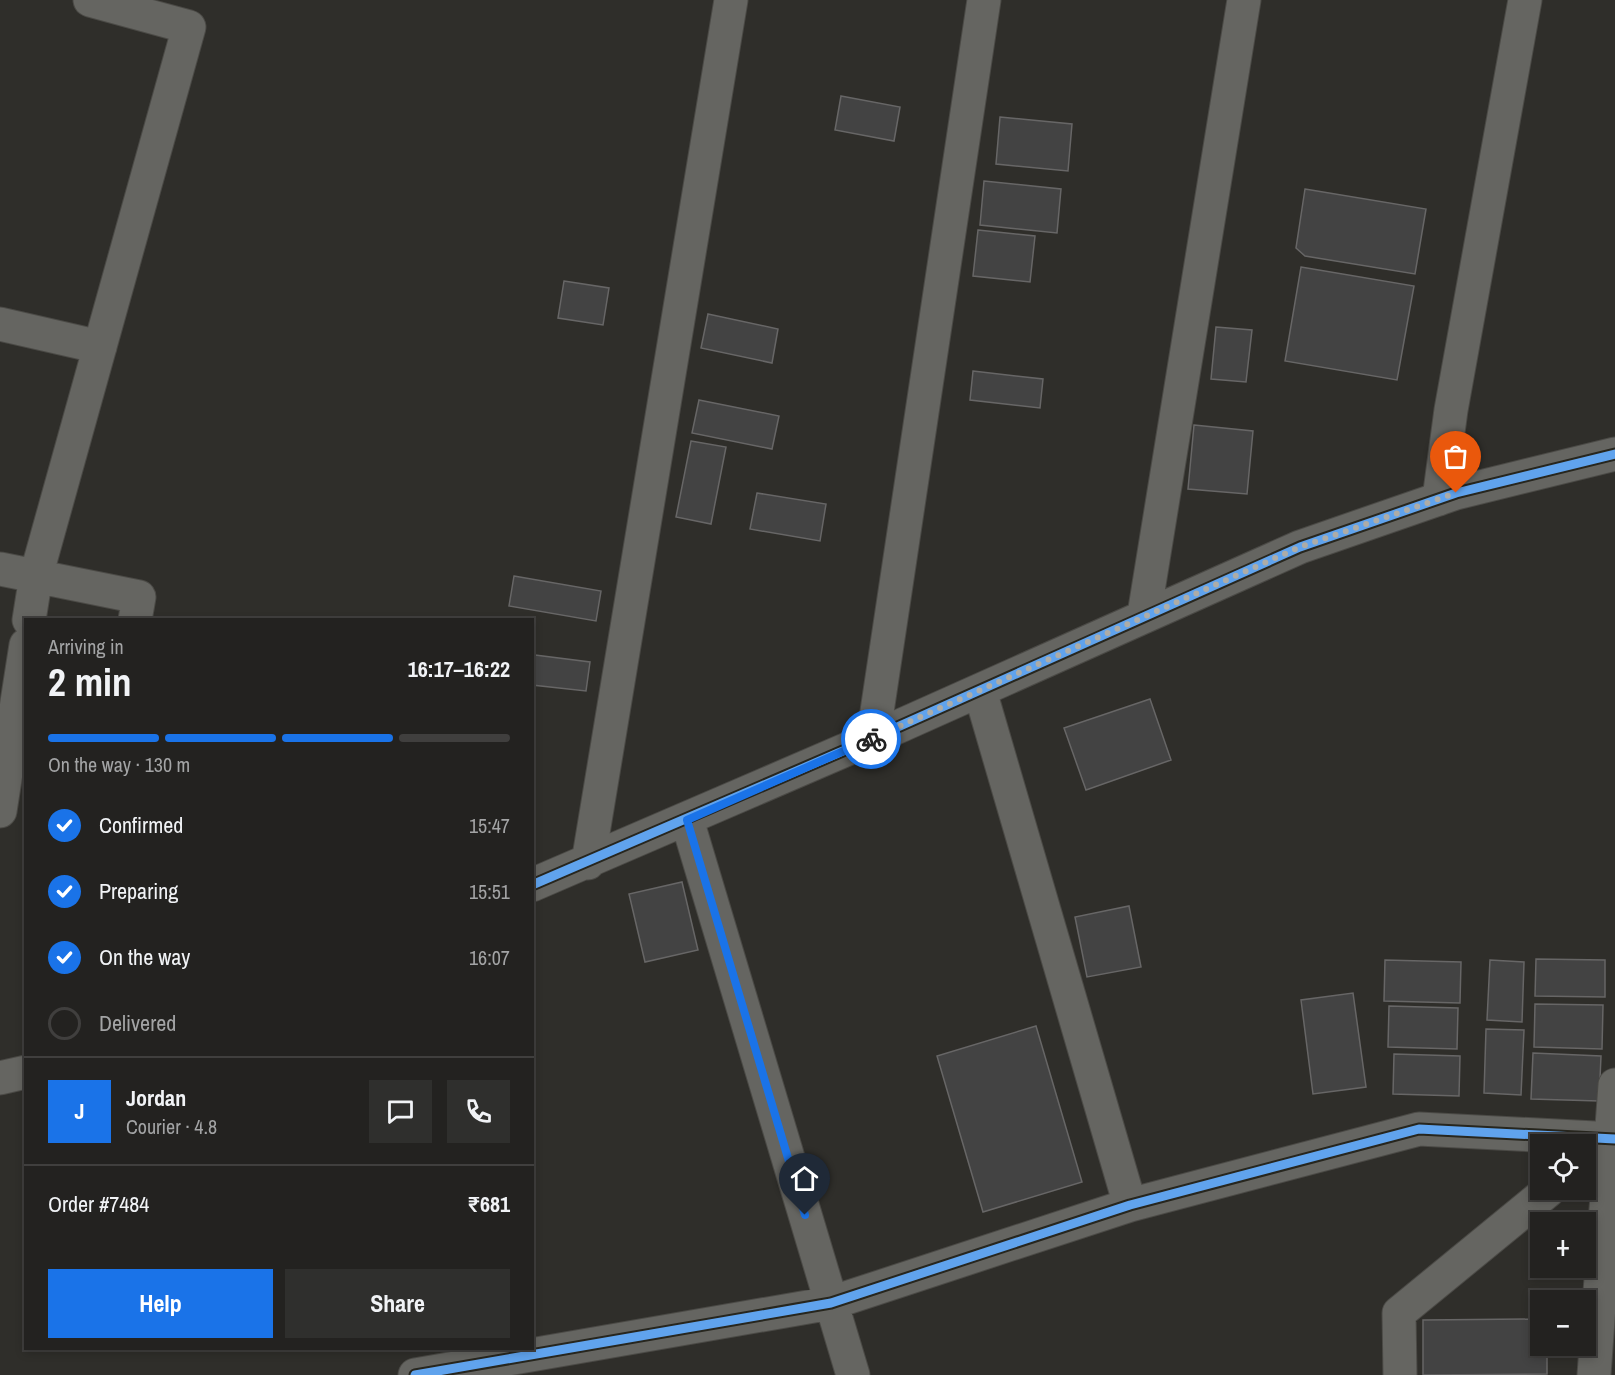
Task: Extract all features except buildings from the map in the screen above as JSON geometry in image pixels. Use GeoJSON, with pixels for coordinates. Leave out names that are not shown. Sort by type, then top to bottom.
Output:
{"type":"FeatureCollection","features":[{"type":"Feature","properties":{"kind":"street"},"geometry":{"type":"LineString","coordinates":[[29,618],[36,576],[189,27],[90,0]]}},
{"type":"Feature","properties":{"kind":"street"},"geometry":{"type":"LineString","coordinates":[[588,863],[731,0]]}},
{"type":"Feature","properties":{"kind":"street"},"geometry":{"type":"LineString","coordinates":[[873,738],[984,0]]}},
{"type":"Feature","properties":{"kind":"street"},"geometry":{"type":"LineString","coordinates":[[1144,615],[1244,0]]}},
{"type":"Feature","properties":{"kind":"street"},"geometry":{"type":"LineString","coordinates":[[1439,499],[1451,410],[1525,0]]}},
{"type":"Feature","properties":{"kind":"street"},"geometry":{"type":"LineString","coordinates":[[0,324],[100,346]]}},
{"type":"Feature","properties":{"kind":"street"},"geometry":{"type":"LineString","coordinates":[[534,884],[687,820],[1300,547],[1439,499],[1615,454]]}},
{"type":"Feature","properties":{"kind":"street"},"geometry":{"type":"LineString","coordinates":[[0,569],[139,597],[135,618]]}},
{"type":"Feature","properties":{"kind":"street"},"geometry":{"type":"LineString","coordinates":[[0,811],[24,658]]}},
{"type":"Feature","properties":{"kind":"street"},"geometry":{"type":"LineString","coordinates":[[980,691],[1130,1205]]}},
{"type":"Feature","properties":{"kind":"street"},"geometry":{"type":"LineString","coordinates":[[0,816],[24,821]]}},
{"type":"Feature","properties":{"kind":"street"},"geometry":{"type":"LineString","coordinates":[[687,820],[853,1375]]}},
{"type":"Feature","properties":{"kind":"street"},"geometry":{"type":"LineString","coordinates":[[0,1078],[24,1072]]}},
{"type":"Feature","properties":{"kind":"street"},"geometry":{"type":"LineString","coordinates":[[1594,1375],[1613,1139],[1615,1085]]}},
{"type":"Feature","properties":{"kind":"street"},"geometry":{"type":"LineString","coordinates":[[415,1375],[831,1303],[1130,1205],[1419,1128],[1613,1139]]}},
{"type":"Feature","properties":{"kind":"street"},"geometry":{"type":"LineString","coordinates":[[1596,1152],[1613,1139]]}},
{"type":"Feature","properties":{"kind":"street"},"geometry":{"type":"LineString","coordinates":[[1400,1375],[1400,1313],[1537,1200]]}},
{"type":"Feature","properties":{"kind":"cycle path"},"geometry":{"type":"LineString","coordinates":[[534,884],[873,738],[1300,547],[1456,493],[1615,454]]}},
{"type":"Feature","properties":{"kind":"cycle path"},"geometry":{"type":"LineString","coordinates":[[415,1375],[831,1303],[1130,1205],[1419,1129],[1615,1139]]}},
{"type":"Feature","properties":{"kind":"way so far"},"geometry":{"type":"LineString","coordinates":[[871,739],[1300,547],[1456,493]]}},
{"type":"Feature","properties":{"kind":"route"},"geometry":{"type":"LineString","coordinates":[[805,1215],[687,820],[871,739]]}}]}
